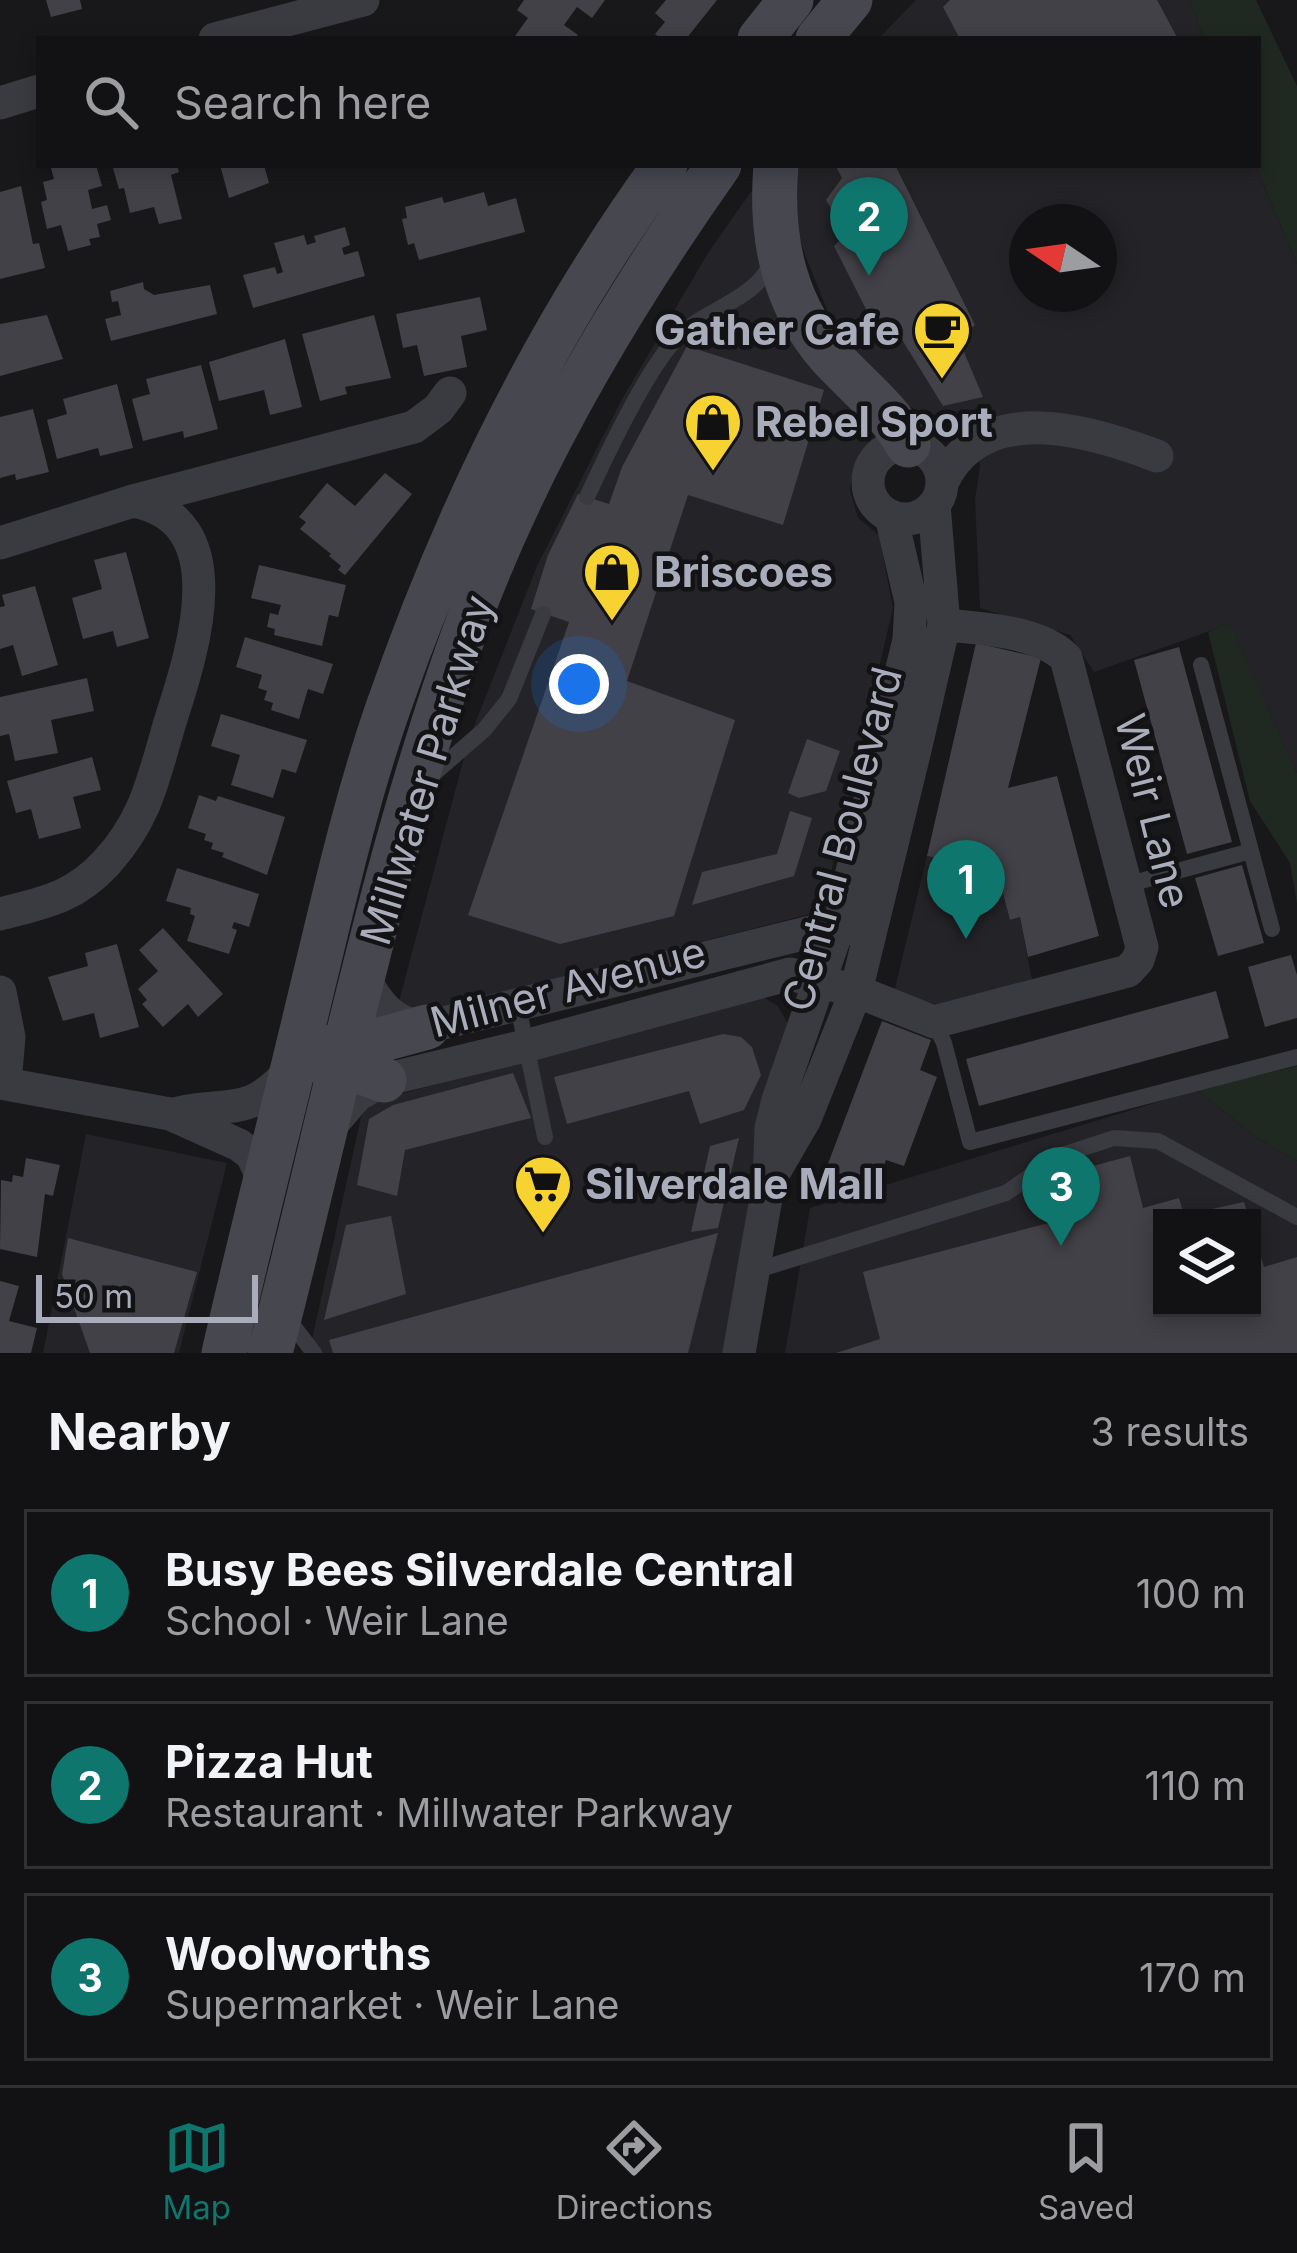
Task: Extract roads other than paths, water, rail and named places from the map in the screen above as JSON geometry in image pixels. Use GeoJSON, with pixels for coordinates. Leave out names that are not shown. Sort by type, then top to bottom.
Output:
{"type":"FeatureCollection","features":[{"type":"Feature","properties":{"kind":"main road"},"geometry":{"type":"LineString","coordinates":[[762,36],[791,0]]}},
{"type":"Feature","properties":{"kind":"main road","name":"Millwater Parkway"},"geometry":{"type":"LineString","coordinates":[[224,1353],[339,867],[387,710],[439,572],[499,440],[623,223],[663,168]]}},
{"type":"Feature","properties":{"kind":"main road","name":"Millwater Parkway"},"geometry":{"type":"LineString","coordinates":[[276,1331],[410,800],[471,613],[525,487],[584,376],[676,225],[717,168]]}},
{"type":"Feature","properties":{"kind":"main road"},"geometry":{"type":"LineString","coordinates":[[776,168],[777,247],[783,279],[827,353],[894,419],[908,445]]}},
{"type":"Feature","properties":{"kind":"main road"},"geometry":{"type":"LineString","coordinates":[[312,991],[324,1051],[340,1064],[384,1080]]}},
{"type":"Feature","properties":{"kind":"main road"},"geometry":{"type":"LineString","coordinates":[[233,1353],[255,1320],[314,1090],[372,1042],[427,1028]]}},
{"type":"Feature","properties":{"kind":"street"},"geometry":{"type":"LineString","coordinates":[[222,36],[288,9],[362,0]]}},
{"type":"Feature","properties":{"kind":"street"},"geometry":{"type":"LineString","coordinates":[[0,103],[36,93]]}},
{"type":"Feature","properties":{"kind":"street"},"geometry":{"type":"LineString","coordinates":[[0,543],[134,501],[414,427],[450,393]]}},
{"type":"Feature","properties":{"kind":"street"},"geometry":{"type":"LineString","coordinates":[[938,494],[928,454],[908,445],[885,451],[868,480],[874,502],[892,516],[914,518],[938,494],[959,458],[995,434],[1027,425],[1157,456]]}},
{"type":"Feature","properties":{"kind":"street","name":"Central Boulevard"},"geometry":{"type":"LineString","coordinates":[[769,1180],[806,1119],[856,991],[868,945],[944,625],[938,494]]}},
{"type":"Feature","properties":{"kind":"street"},"geometry":{"type":"LineString","coordinates":[[0,914],[64,898],[103,866],[139,823],[200,619],[188,539],[174,517],[157,506],[134,501]]}},
{"type":"Feature","properties":{"kind":"street","name":"Central Boulevard"},"geometry":{"type":"LineString","coordinates":[[739,1353],[769,1180],[771,1128],[839,926],[909,640],[910,602],[892,516]]}},
{"type":"Feature","properties":{"kind":"street","name":"Weir Lane"},"geometry":{"type":"LineString","coordinates":[[934,1022],[1128,971],[1142,947],[1066,658],[1057,649],[1019,637],[944,625]]}},
{"type":"Feature","properties":{"kind":"street"},"geometry":{"type":"LineString","coordinates":[[839,926],[859,931],[868,945]]}},
{"type":"Feature","properties":{"kind":"street","name":"Milner Avenue"},"geometry":{"type":"LineString","coordinates":[[363,976],[392,1017],[427,1028],[839,926]]}},
{"type":"Feature","properties":{"kind":"street","name":"Milner Avenue"},"geometry":{"type":"LineString","coordinates":[[323,1136],[344,1106],[384,1080],[529,1046],[790,974],[856,991]]}},
{"type":"Feature","properties":{"kind":"street"},"geometry":{"type":"LineString","coordinates":[[856,991],[934,1022]]}},
{"type":"Feature","properties":{"kind":"street"},"geometry":{"type":"LineString","coordinates":[[0,992],[9,1037],[3,1083],[170,1114],[239,1145],[252,1155],[264,1181]]}},
{"type":"Feature","properties":{"kind":"street"},"geometry":{"type":"LineString","coordinates":[[170,1114],[196,1109],[212,1112],[250,1103],[292,1069]]}},
{"type":"Feature","properties":{"kind":"lane"},"geometry":{"type":"LineString","coordinates":[[586,496],[676,337],[752,288],[769,270],[777,247]]}},
{"type":"Feature","properties":{"kind":"lane"},"geometry":{"type":"LineString","coordinates":[[410,800],[484,730],[509,699],[543,614]]}},
{"type":"Feature","properties":{"kind":"lane"},"geometry":{"type":"LineString","coordinates":[[1201,665],[1272,929]]}},
{"type":"Feature","properties":{"kind":"lane"},"geometry":{"type":"LineString","coordinates":[[1126,885],[1251,851]]}},
{"type":"Feature","properties":{"kind":"lane"},"geometry":{"type":"LineString","coordinates":[[518,1006],[545,1137]]}},
{"type":"Feature","properties":{"kind":"lane"},"geometry":{"type":"LineString","coordinates":[[934,1022],[970,1142],[1297,1057]]}},
{"type":"Feature","properties":{"kind":"lane"},"geometry":{"type":"LineString","coordinates":[[751,1272],[1006,1193],[1060,1156],[1114,1138],[1158,1141],[1297,1217]]}},
{"type":"Feature","properties":{"kind":"lane"},"geometry":{"type":"LineString","coordinates":[[276,1331],[314,1353]]}},
{"type":"Feature","properties":{"kind":"place","name":"Pizza Hut"},"geometry":{"type":"Point","coordinates":[869,276]}},
{"type":"Feature","properties":{"kind":"place","name":"Gather Cafe"},"geometry":{"type":"Point","coordinates":[942,381]}},
{"type":"Feature","properties":{"kind":"place","name":"Rebel Sport"},"geometry":{"type":"Point","coordinates":[713,473]}},
{"type":"Feature","properties":{"kind":"place","name":"Briscoes"},"geometry":{"type":"Point","coordinates":[612,623]}},
{"type":"Feature","properties":{"kind":"place","name":"Busy Bees Silverdale Central"},"geometry":{"type":"Point","coordinates":[966,939]}},
{"type":"Feature","properties":{"kind":"place","name":"Silverdale Mall"},"geometry":{"type":"Point","coordinates":[543,1235]}},
{"type":"Feature","properties":{"kind":"place","name":"Woolworths"},"geometry":{"type":"Point","coordinates":[1061,1246]}}]}
